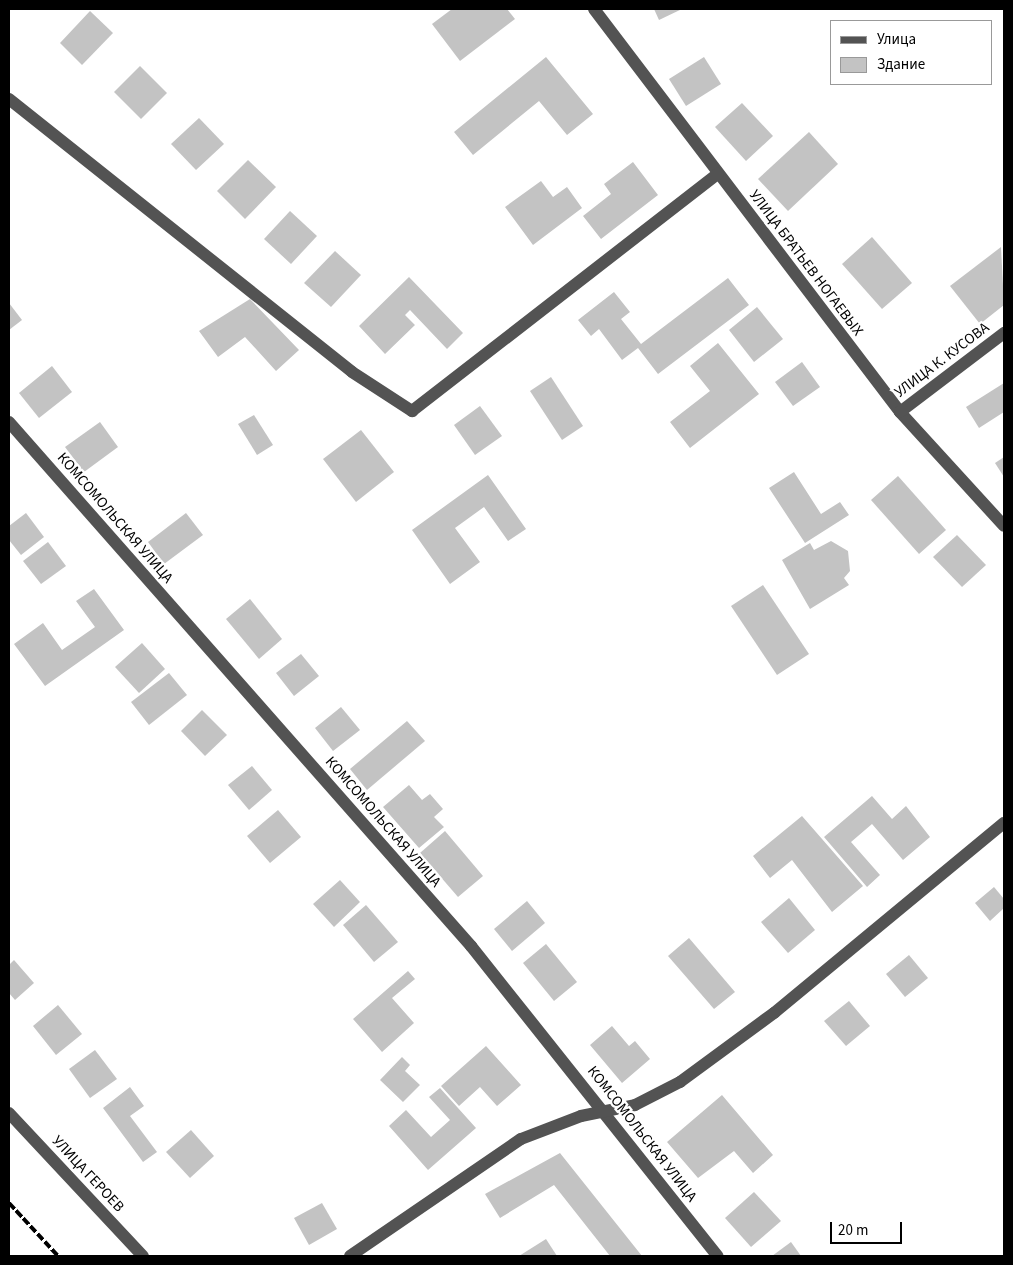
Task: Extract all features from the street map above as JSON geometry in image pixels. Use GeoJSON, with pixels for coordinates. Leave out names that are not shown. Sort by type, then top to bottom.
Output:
{"type":"FeatureCollection","features":[{"type":"Feature","properties":{"kind":"street","name":"УЛИЦА БРАТЬЕВ НОГАЕВЫХ"},"geometry":{"type":"LineString","coordinates":[[594,9],[900,412],[1004,526]]}},
{"type":"Feature","properties":{"kind":"street"},"geometry":{"type":"LineString","coordinates":[[9,99],[352,372],[412,411],[718,174]]}},
{"type":"Feature","properties":{"kind":"street","name":"УЛИЦА К. КУСОВА"},"geometry":{"type":"LineString","coordinates":[[900,412],[1004,334]]}},
{"type":"Feature","properties":{"kind":"street","name":"КОМСОМОЛЬСКАЯ УЛИЦА"},"geometry":{"type":"LineString","coordinates":[[9,422],[471,946],[718,1256]]}},
{"type":"Feature","properties":{"kind":"street"},"geometry":{"type":"LineString","coordinates":[[350,1256],[521,1139],[551,1125],[635,1105],[680,1082],[774,1013],[1004,823]]}},
{"type":"Feature","properties":{"kind":"street","name":"УЛИЦА ГЕРОЕВ"},"geometry":{"type":"LineString","coordinates":[[9,1113],[143,1256]]}},
{"type":"Feature","properties":{"kind":"building"},"geometry":{"type":"Polygon","coordinates":[[[452,9],[507,9],[515,19],[460,61],[432,24],[452,9]]]}},
{"type":"Feature","properties":{"kind":"building"},"geometry":{"type":"Polygon","coordinates":[[[654,9],[682,9],[659,20],[654,9]]]}},
{"type":"Feature","properties":{"kind":"building"},"geometry":{"type":"Polygon","coordinates":[[[90,11],[113,33],[82,65],[60,43],[90,11]]]}},
{"type":"Feature","properties":{"kind":"building"},"geometry":{"type":"Polygon","coordinates":[[[546,57],[593,114],[567,135],[539,101],[473,155],[454,132],[546,57]]]}},
{"type":"Feature","properties":{"kind":"building"},"geometry":{"type":"Polygon","coordinates":[[[704,57],[721,84],[686,106],[669,79],[704,57]]]}},
{"type":"Feature","properties":{"kind":"building"},"geometry":{"type":"Polygon","coordinates":[[[140,66],[167,93],[141,119],[114,92],[140,66]]]}},
{"type":"Feature","properties":{"kind":"building"},"geometry":{"type":"Polygon","coordinates":[[[742,103],[773,136],[746,161],[715,127],[742,103]]]}},
{"type":"Feature","properties":{"kind":"building"},"geometry":{"type":"Polygon","coordinates":[[[199,118],[224,144],[196,170],[171,144],[199,118]]]}},
{"type":"Feature","properties":{"kind":"building"},"geometry":{"type":"Polygon","coordinates":[[[809,132],[838,164],[788,211],[758,179],[809,132]]]}},
{"type":"Feature","properties":{"kind":"building"},"geometry":{"type":"Polygon","coordinates":[[[248,160],[276,187],[245,219],[217,191],[248,160]]]}},
{"type":"Feature","properties":{"kind":"building"},"geometry":{"type":"Polygon","coordinates":[[[633,162],[658,195],[601,239],[583,216],[611,194],[604,184],[633,162]]]}},
{"type":"Feature","properties":{"kind":"building"},"geometry":{"type":"Polygon","coordinates":[[[541,181],[553,197],[567,187],[582,208],[533,245],[505,207],[541,181]]]}},
{"type":"Feature","properties":{"kind":"building"},"geometry":{"type":"Polygon","coordinates":[[[290,211],[317,236],[291,264],[264,239],[290,211]]]}},
{"type":"Feature","properties":{"kind":"building"},"geometry":{"type":"Polygon","coordinates":[[[872,237],[912,283],[882,309],[842,264],[872,237]]]}},
{"type":"Feature","properties":{"kind":"building"},"geometry":{"type":"Polygon","coordinates":[[[1001,247],[1004,305],[980,324],[950,286],[1001,247]]]}},
{"type":"Feature","properties":{"kind":"building"},"geometry":{"type":"Polygon","coordinates":[[[335,251],[361,275],[331,307],[304,283],[335,251]]]}},
{"type":"Feature","properties":{"kind":"building"},"geometry":{"type":"Polygon","coordinates":[[[409,277],[463,333],[447,349],[410,310],[405,315],[415,325],[385,354],[359,326],[409,277]]]}},
{"type":"Feature","properties":{"kind":"building"},"geometry":{"type":"Polygon","coordinates":[[[728,278],[749,305],[658,374],[638,348],[622,360],[599,329],[591,336],[578,320],[614,292],[630,312],[621,319],[641,344],[728,278]]]}},
{"type":"Feature","properties":{"kind":"building"},"geometry":{"type":"Polygon","coordinates":[[[250,299],[299,350],[276,371],[245,337],[218,357],[199,331],[250,299]]]}},
{"type":"Feature","properties":{"kind":"building"},"geometry":{"type":"Polygon","coordinates":[[[9,303],[22,320],[9,330],[9,303]]]}},
{"type":"Feature","properties":{"kind":"building"},"geometry":{"type":"Polygon","coordinates":[[[757,307],[783,339],[754,362],[729,330],[757,307]]]}},
{"type":"Feature","properties":{"kind":"building"},"geometry":{"type":"Polygon","coordinates":[[[718,343],[759,394],[690,448],[670,422],[710,391],[690,366],[718,343]]]}},
{"type":"Feature","properties":{"kind":"building"},"geometry":{"type":"Polygon","coordinates":[[[802,362],[820,387],[793,406],[775,382],[802,362]]]}},
{"type":"Feature","properties":{"kind":"building"},"geometry":{"type":"Polygon","coordinates":[[[52,366],[72,392],[39,418],[19,393],[52,366]]]}},
{"type":"Feature","properties":{"kind":"building"},"geometry":{"type":"Polygon","coordinates":[[[551,377],[583,426],[562,440],[530,391],[551,377]]]}},
{"type":"Feature","properties":{"kind":"building"},"geometry":{"type":"Polygon","coordinates":[[[1004,383],[1004,412],[979,428],[966,407],[1004,383]]]}},
{"type":"Feature","properties":{"kind":"building"},"geometry":{"type":"Polygon","coordinates":[[[480,406],[502,436],[475,455],[454,425],[480,406]]]}},
{"type":"Feature","properties":{"kind":"building"},"geometry":{"type":"Polygon","coordinates":[[[254,415],[273,445],[257,455],[238,424],[254,415]]]}},
{"type":"Feature","properties":{"kind":"building"},"geometry":{"type":"Polygon","coordinates":[[[100,422],[118,447],[84,472],[65,447],[100,422]]]}},
{"type":"Feature","properties":{"kind":"building"},"geometry":{"type":"Polygon","coordinates":[[[361,430],[394,472],[356,502],[323,459],[361,430]]]}},
{"type":"Feature","properties":{"kind":"building"},"geometry":{"type":"Polygon","coordinates":[[[1004,457],[1004,477],[995,463],[1004,457]]]}},
{"type":"Feature","properties":{"kind":"building"},"geometry":{"type":"Polygon","coordinates":[[[794,472],[821,514],[840,502],[849,515],[805,543],[769,488],[794,472]]]}},
{"type":"Feature","properties":{"kind":"building"},"geometry":{"type":"Polygon","coordinates":[[[488,475],[526,529],[508,541],[484,507],[455,528],[480,562],[450,584],[412,530],[488,475]]]}},
{"type":"Feature","properties":{"kind":"building"},"geometry":{"type":"Polygon","coordinates":[[[898,476],[946,530],[919,554],[871,500],[898,476]]]}},
{"type":"Feature","properties":{"kind":"building"},"geometry":{"type":"Polygon","coordinates":[[[26,513],[44,537],[21,555],[9,540],[9,526],[26,513]]]}},
{"type":"Feature","properties":{"kind":"building"},"geometry":{"type":"Polygon","coordinates":[[[186,513],[203,535],[164,564],[148,542],[186,513]]]}},
{"type":"Feature","properties":{"kind":"building"},"geometry":{"type":"Polygon","coordinates":[[[957,535],[986,565],[962,587],[933,557],[957,535]]]}},
{"type":"Feature","properties":{"kind":"building"},"geometry":{"type":"Polygon","coordinates":[[[831,541],[848,551],[850,571],[844,578],[849,585],[810,609],[782,560],[810,543],[814,550],[831,541]]]}},
{"type":"Feature","properties":{"kind":"building"},"geometry":{"type":"Polygon","coordinates":[[[48,542],[66,566],[41,584],[23,561],[48,542]]]}},
{"type":"Feature","properties":{"kind":"building"},"geometry":{"type":"Polygon","coordinates":[[[763,585],[809,654],[777,675],[731,606],[763,585]]]}},
{"type":"Feature","properties":{"kind":"building"},"geometry":{"type":"Polygon","coordinates":[[[94,589],[124,630],[45,686],[14,644],[43,623],[62,650],[95,627],[76,601],[94,589]]]}},
{"type":"Feature","properties":{"kind":"building"},"geometry":{"type":"Polygon","coordinates":[[[250,599],[282,639],[259,659],[226,619],[250,599]]]}},
{"type":"Feature","properties":{"kind":"building"},"geometry":{"type":"Polygon","coordinates":[[[142,643],[165,669],[139,693],[115,667],[142,643]]]}},
{"type":"Feature","properties":{"kind":"building"},"geometry":{"type":"Polygon","coordinates":[[[301,654],[319,676],[294,696],[276,673],[301,654]]]}},
{"type":"Feature","properties":{"kind":"building"},"geometry":{"type":"Polygon","coordinates":[[[169,673],[187,695],[149,725],[131,702],[169,673]]]}},
{"type":"Feature","properties":{"kind":"building"},"geometry":{"type":"Polygon","coordinates":[[[341,707],[360,730],[333,751],[315,728],[341,707]]]}},
{"type":"Feature","properties":{"kind":"building"},"geometry":{"type":"Polygon","coordinates":[[[202,710],[227,735],[205,756],[181,731],[202,710]]]}},
{"type":"Feature","properties":{"kind":"building"},"geometry":{"type":"Polygon","coordinates":[[[407,721],[425,741],[367,790],[350,769],[407,721]]]}},
{"type":"Feature","properties":{"kind":"building"},"geometry":{"type":"Polygon","coordinates":[[[252,766],[272,790],[249,810],[228,785],[252,766]]]}},
{"type":"Feature","properties":{"kind":"building"},"geometry":{"type":"Polygon","coordinates":[[[409,785],[422,800],[430,794],[443,809],[434,817],[444,827],[419,848],[383,807],[409,785]]]}},
{"type":"Feature","properties":{"kind":"building"},"geometry":{"type":"Polygon","coordinates":[[[872,796],[892,819],[906,806],[930,837],[903,860],[872,824],[851,842],[880,875],[867,887],[824,837],[872,796]]]}},
{"type":"Feature","properties":{"kind":"building"},"geometry":{"type":"Polygon","coordinates":[[[278,810],[301,837],[270,863],[247,836],[278,810]]]}},
{"type":"Feature","properties":{"kind":"building"},"geometry":{"type":"Polygon","coordinates":[[[802,816],[863,886],[832,912],[792,860],[770,878],[753,856],[802,816]]]}},
{"type":"Feature","properties":{"kind":"building"},"geometry":{"type":"Polygon","coordinates":[[[445,831],[483,876],[458,897],[420,853],[445,831]]]}},
{"type":"Feature","properties":{"kind":"building"},"geometry":{"type":"Polygon","coordinates":[[[340,880],[360,902],[334,927],[313,904],[340,880]]]}},
{"type":"Feature","properties":{"kind":"building"},"geometry":{"type":"Polygon","coordinates":[[[994,887],[1004,899],[1004,908],[990,921],[975,903],[994,887]]]}},
{"type":"Feature","properties":{"kind":"building"},"geometry":{"type":"Polygon","coordinates":[[[789,898],[815,930],[788,953],[761,922],[789,898]]]}},
{"type":"Feature","properties":{"kind":"building"},"geometry":{"type":"Polygon","coordinates":[[[527,901],[545,923],[512,951],[494,929],[527,901]]]}},
{"type":"Feature","properties":{"kind":"building"},"geometry":{"type":"Polygon","coordinates":[[[366,905],[398,942],[374,962],[343,925],[366,905]]]}},
{"type":"Feature","properties":{"kind":"building"},"geometry":{"type":"Polygon","coordinates":[[[689,938],[735,992],[714,1009],[668,956],[689,938]]]}},
{"type":"Feature","properties":{"kind":"building"},"geometry":{"type":"Polygon","coordinates":[[[546,944],[577,982],[554,1001],[523,963],[546,944]]]}},
{"type":"Feature","properties":{"kind":"building"},"geometry":{"type":"Polygon","coordinates":[[[909,955],[928,978],[905,997],[886,974],[909,955]]]}},
{"type":"Feature","properties":{"kind":"building"},"geometry":{"type":"Polygon","coordinates":[[[14,960],[34,983],[15,1000],[9,993],[9,965],[14,960]]]}},
{"type":"Feature","properties":{"kind":"building"},"geometry":{"type":"Polygon","coordinates":[[[408,971],[415,979],[392,998],[414,1023],[382,1052],[353,1019],[408,971]]]}},
{"type":"Feature","properties":{"kind":"building"},"geometry":{"type":"Polygon","coordinates":[[[849,1001],[870,1026],[846,1046],[824,1021],[849,1001]]]}},
{"type":"Feature","properties":{"kind":"building"},"geometry":{"type":"Polygon","coordinates":[[[58,1005],[82,1034],[56,1055],[33,1026],[58,1005]]]}},
{"type":"Feature","properties":{"kind":"building"},"geometry":{"type":"Polygon","coordinates":[[[612,1026],[629,1046],[635,1041],[650,1059],[622,1083],[590,1045],[612,1026]]]}},
{"type":"Feature","properties":{"kind":"building"},"geometry":{"type":"Polygon","coordinates":[[[486,1046],[521,1085],[497,1106],[480,1087],[459,1106],[441,1086],[486,1046]]]}},
{"type":"Feature","properties":{"kind":"building"},"geometry":{"type":"Polygon","coordinates":[[[95,1050],[117,1079],[90,1098],[69,1069],[95,1050]]]}},
{"type":"Feature","properties":{"kind":"building"},"geometry":{"type":"Polygon","coordinates":[[[402,1057],[410,1065],[405,1071],[420,1085],[403,1102],[380,1080],[402,1057]]]}},
{"type":"Feature","properties":{"kind":"building"},"geometry":{"type":"Polygon","coordinates":[[[130,1087],[144,1106],[130,1116],[157,1152],[143,1162],[103,1108],[130,1087]]]}},
{"type":"Feature","properties":{"kind":"building"},"geometry":{"type":"Polygon","coordinates":[[[440,1088],[476,1128],[428,1170],[389,1126],[406,1110],[431,1137],[450,1120],[429,1097],[440,1088]]]}},
{"type":"Feature","properties":{"kind":"building"},"geometry":{"type":"Polygon","coordinates":[[[722,1095],[773,1155],[753,1173],[734,1151],[698,1178],[667,1142],[722,1095]]]}},
{"type":"Feature","properties":{"kind":"building"},"geometry":{"type":"Polygon","coordinates":[[[191,1130],[214,1156],[190,1178],[166,1152],[191,1130]]]}},
{"type":"Feature","properties":{"kind":"building"},"geometry":{"type":"Polygon","coordinates":[[[560,1153],[642,1256],[610,1256],[554,1185],[500,1218],[485,1194],[560,1153]]]}},
{"type":"Feature","properties":{"kind":"building"},"geometry":{"type":"Polygon","coordinates":[[[754,1192],[781,1221],[751,1247],[725,1218],[754,1192]]]}},
{"type":"Feature","properties":{"kind":"building"},"geometry":{"type":"Polygon","coordinates":[[[322,1203],[337,1229],[309,1245],[294,1218],[322,1203]]]}},
{"type":"Feature","properties":{"kind":"building"},"geometry":{"type":"Polygon","coordinates":[[[546,1239],[557,1256],[519,1256],[546,1239]]]}},
{"type":"Feature","properties":{"kind":"building"},"geometry":{"type":"Polygon","coordinates":[[[791,1242],[801,1256],[772,1256],[791,1242]]]}},
{"type":"Feature","properties":{"kind":"railway"},"geometry":{"type":"LineString","coordinates":[[9,1203],[58,1256]]}}]}
